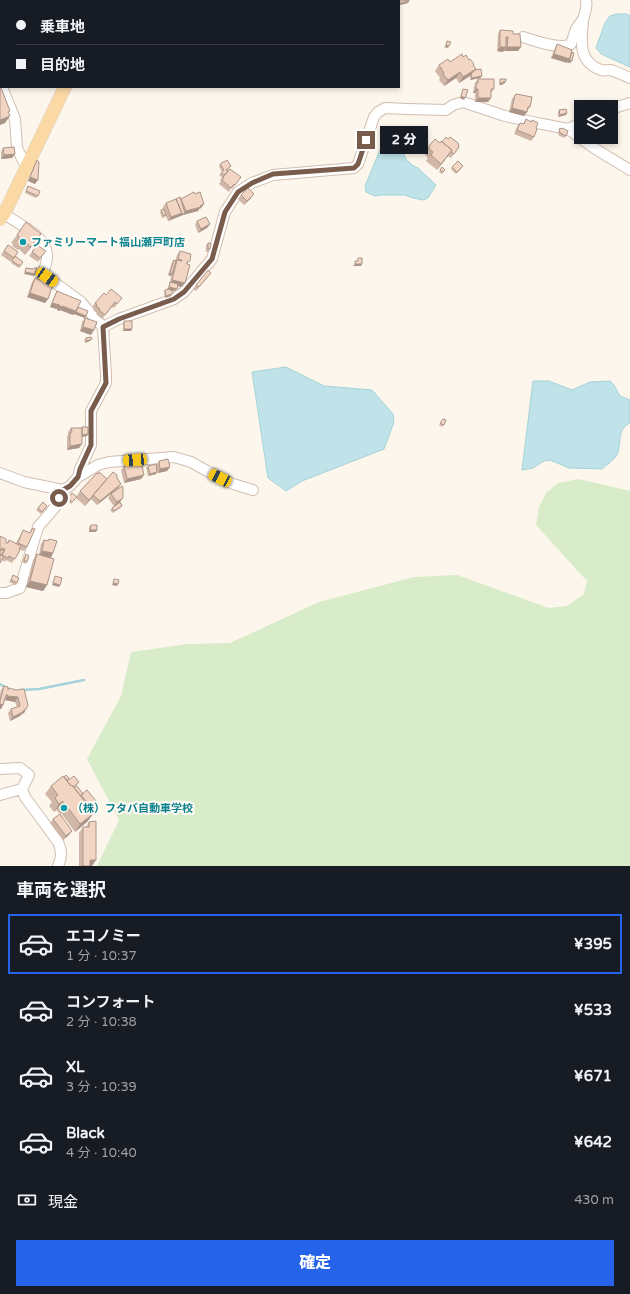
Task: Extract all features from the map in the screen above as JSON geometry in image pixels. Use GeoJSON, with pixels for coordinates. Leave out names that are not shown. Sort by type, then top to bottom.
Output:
{"type":"FeatureCollection","features":[{"type":"Feature","properties":{"kind":"main road"},"geometry":{"type":"LineString","coordinates":[[2,216],[65,88]]}},
{"type":"Feature","properties":{"kind":"street"},"geometry":{"type":"LineString","coordinates":[[523,37],[566,47],[571,44],[576,29],[588,7],[586,0]]}},
{"type":"Feature","properties":{"kind":"street"},"geometry":{"type":"LineString","coordinates":[[583,18],[581,46],[583,56],[592,65],[602,71],[611,70],[630,78]]}},
{"type":"Feature","properties":{"kind":"street"},"geometry":{"type":"LineString","coordinates":[[2,88],[15,118],[17,148],[26,167]]}},
{"type":"Feature","properties":{"kind":"street"},"geometry":{"type":"LineString","coordinates":[[103,327],[119,319],[174,299],[184,292],[212,259],[225,212],[238,192],[273,174],[354,168],[358,164],[374,117],[378,112],[385,108],[446,110],[453,105],[463,102],[505,116],[568,129],[594,148],[630,170]]}},
{"type":"Feature","properties":{"kind":"street"},"geometry":{"type":"LineString","coordinates":[[618,107],[630,103]]}},
{"type":"Feature","properties":{"kind":"street"},"geometry":{"type":"LineString","coordinates":[[568,129],[574,126]]}},
{"type":"Feature","properties":{"kind":"street"},"geometry":{"type":"LineString","coordinates":[[2,216],[40,238],[44,244],[47,254],[43,273],[80,300],[103,327],[106,383],[91,411],[91,445],[78,477]]}},
{"type":"Feature","properties":{"kind":"street"},"geometry":{"type":"LineString","coordinates":[[0,593],[6,593],[20,588],[38,527],[56,506],[63,490],[70,486],[78,477],[98,465],[109,462],[174,457],[191,462],[233,484],[253,490]]}},
{"type":"Feature","properties":{"kind":"street"},"geometry":{"type":"LineString","coordinates":[[0,473],[24,482],[63,490]]}},
{"type":"Feature","properties":{"kind":"street"},"geometry":{"type":"LineString","coordinates":[[0,769],[20,768],[30,775],[22,789],[0,795]]}},
{"type":"Feature","properties":{"kind":"street"},"geometry":{"type":"LineString","coordinates":[[22,789],[25,797],[58,842],[61,849],[61,859],[58,866]]}},
{"type":"Feature","properties":{"kind":"green space"},"geometry":{"type":"Polygon","coordinates":[[[579,479],[630,491],[630,866],[97,866],[119,820],[87,759],[121,696],[131,652],[188,644],[230,643],[319,602],[414,577],[457,575],[549,608],[567,606],[584,594],[587,581],[536,525],[539,507],[546,493],[558,483],[579,479]]]}},
{"type":"Feature","properties":{"kind":"water"},"geometry":{"type":"Polygon","coordinates":[[[627,14],[630,16],[630,67],[601,54],[596,48],[605,23],[610,16],[627,14]]]}},
{"type":"Feature","properties":{"kind":"water"},"geometry":{"type":"Polygon","coordinates":[[[388,143],[400,147],[406,159],[436,185],[428,198],[423,200],[405,195],[375,196],[366,192],[365,186],[382,145],[388,143]]]}},
{"type":"Feature","properties":{"kind":"water"},"geometry":{"type":"Polygon","coordinates":[[[286,367],[324,386],[372,390],[393,414],[394,422],[384,449],[302,481],[286,491],[268,478],[252,372],[286,367]]]}},
{"type":"Feature","properties":{"kind":"water"},"geometry":{"type":"Polygon","coordinates":[[[533,381],[549,381],[572,390],[590,382],[610,381],[620,396],[630,400],[630,423],[621,433],[617,455],[614,459],[602,469],[569,468],[550,460],[544,461],[533,468],[522,470],[533,381]]]}},
{"type":"Feature","properties":{"kind":"building"},"geometry":{"type":"Polygon","coordinates":[[[400,0],[409,0],[409,1],[401,3],[400,0]]]}},
{"type":"Feature","properties":{"kind":"building"},"geometry":{"type":"Polygon","coordinates":[[[500,30],[513,31],[513,34],[520,34],[521,47],[507,47],[508,37],[506,37],[506,47],[500,47],[500,30]]]}},
{"type":"Feature","properties":{"kind":"building"},"geometry":{"type":"Polygon","coordinates":[[[447,41],[451,42],[449,46],[446,45],[447,41]]]}},
{"type":"Feature","properties":{"kind":"building"},"geometry":{"type":"Polygon","coordinates":[[[557,44],[572,50],[570,59],[554,54],[557,44]]]}},
{"type":"Feature","properties":{"kind":"building"},"geometry":{"type":"Polygon","coordinates":[[[572,52],[574,53],[572,61],[569,60],[572,52]]]}},
{"type":"Feature","properties":{"kind":"building"},"geometry":{"type":"Polygon","coordinates":[[[462,54],[463,57],[466,55],[469,60],[470,59],[476,69],[463,77],[460,72],[448,80],[443,74],[444,73],[439,65],[448,59],[450,62],[462,54]]]}},
{"type":"Feature","properties":{"kind":"building"},"geometry":{"type":"Polygon","coordinates":[[[481,69],[482,76],[472,78],[471,74],[475,70],[481,69]]]}},
{"type":"Feature","properties":{"kind":"building"},"geometry":{"type":"Polygon","coordinates":[[[478,79],[494,79],[494,89],[491,89],[491,98],[478,98],[476,83],[478,83],[478,79]]]}},
{"type":"Feature","properties":{"kind":"building"},"geometry":{"type":"Polygon","coordinates":[[[500,79],[506,79],[506,81],[500,83],[500,79]]]}},
{"type":"Feature","properties":{"kind":"building"},"geometry":{"type":"Polygon","coordinates":[[[1,88],[10,111],[8,112],[10,116],[0,120],[1,88]]]}},
{"type":"Feature","properties":{"kind":"building"},"geometry":{"type":"Polygon","coordinates":[[[463,89],[468,90],[465,98],[461,96],[463,89]]]}},
{"type":"Feature","properties":{"kind":"building"},"geometry":{"type":"Polygon","coordinates":[[[516,94],[532,97],[530,107],[528,107],[527,112],[512,108],[516,94]]]}},
{"type":"Feature","properties":{"kind":"building"},"geometry":{"type":"Polygon","coordinates":[[[566,109],[567,113],[560,115],[559,110],[566,109]]]}},
{"type":"Feature","properties":{"kind":"building"},"geometry":{"type":"Polygon","coordinates":[[[526,119],[531,122],[532,120],[538,123],[534,137],[517,130],[520,123],[524,124],[526,119]]]}},
{"type":"Feature","properties":{"kind":"building"},"geometry":{"type":"Polygon","coordinates":[[[560,128],[568,131],[566,136],[560,133],[560,128]]]}},
{"type":"Feature","properties":{"kind":"building"},"geometry":{"type":"Polygon","coordinates":[[[446,137],[448,139],[450,137],[458,143],[459,147],[454,154],[451,152],[452,150],[442,142],[446,137]]]}},
{"type":"Feature","properties":{"kind":"building"},"geometry":{"type":"Polygon","coordinates":[[[435,139],[440,143],[441,141],[452,150],[441,164],[431,155],[433,152],[429,149],[429,146],[435,139]]]}},
{"type":"Feature","properties":{"kind":"building"},"geometry":{"type":"Polygon","coordinates":[[[14,147],[15,154],[4,155],[3,148],[14,147]]]}},
{"type":"Feature","properties":{"kind":"building"},"geometry":{"type":"Polygon","coordinates":[[[37,160],[39,162],[38,180],[30,177],[37,160]]]}},
{"type":"Feature","properties":{"kind":"building"},"geometry":{"type":"Polygon","coordinates":[[[227,160],[231,166],[226,170],[228,171],[224,175],[221,173],[224,170],[220,164],[227,160]]]}},
{"type":"Feature","properties":{"kind":"building"},"geometry":{"type":"Polygon","coordinates":[[[458,161],[463,166],[457,172],[452,167],[458,161]]]}},
{"type":"Feature","properties":{"kind":"building"},"geometry":{"type":"Polygon","coordinates":[[[442,167],[445,170],[443,172],[440,170],[442,167]]]}},
{"type":"Feature","properties":{"kind":"building"},"geometry":{"type":"Polygon","coordinates":[[[230,169],[241,177],[231,188],[222,180],[230,169]]]}},
{"type":"Feature","properties":{"kind":"building"},"geometry":{"type":"Polygon","coordinates":[[[28,186],[40,191],[38,196],[26,191],[28,186]]]}},
{"type":"Feature","properties":{"kind":"building"},"geometry":{"type":"Polygon","coordinates":[[[248,188],[254,194],[247,201],[241,195],[248,188]]]}},
{"type":"Feature","properties":{"kind":"building"},"geometry":{"type":"Polygon","coordinates":[[[194,192],[195,194],[200,192],[204,204],[200,206],[201,207],[186,211],[181,199],[194,192]]]}},
{"type":"Feature","properties":{"kind":"building"},"geometry":{"type":"Polygon","coordinates":[[[180,197],[185,213],[181,215],[182,213],[176,199],[180,197]]]}},
{"type":"Feature","properties":{"kind":"building"},"geometry":{"type":"Polygon","coordinates":[[[176,199],[182,213],[171,217],[166,203],[176,199]]]}},
{"type":"Feature","properties":{"kind":"building"},"geometry":{"type":"Polygon","coordinates":[[[164,209],[166,215],[164,216],[161,210],[164,209]]]}},
{"type":"Feature","properties":{"kind":"building"},"geometry":{"type":"Polygon","coordinates":[[[206,217],[210,224],[201,229],[197,221],[206,217]]]}},
{"type":"Feature","properties":{"kind":"building"},"geometry":{"type":"Polygon","coordinates":[[[26,222],[41,234],[30,247],[25,241],[24,242],[18,238],[19,236],[17,235],[26,222]]]}},
{"type":"Feature","properties":{"kind":"building"},"geometry":{"type":"Polygon","coordinates":[[[208,243],[211,243],[210,249],[208,249],[208,243]]]}},
{"type":"Feature","properties":{"kind":"building"},"geometry":{"type":"Polygon","coordinates":[[[8,245],[18,252],[14,258],[4,251],[8,245]]]}},
{"type":"Feature","properties":{"kind":"building"},"geometry":{"type":"Polygon","coordinates":[[[37,245],[46,251],[40,258],[32,252],[37,245]]]}},
{"type":"Feature","properties":{"kind":"building"},"geometry":{"type":"Polygon","coordinates":[[[180,251],[191,254],[190,261],[187,262],[187,264],[190,265],[185,283],[172,280],[177,260],[182,261],[178,259],[180,251]]]}},
{"type":"Feature","properties":{"kind":"building"},"geometry":{"type":"Polygon","coordinates":[[[15,256],[23,262],[20,266],[12,261],[15,256]]]}},
{"type":"Feature","properties":{"kind":"building"},"geometry":{"type":"Polygon","coordinates":[[[358,258],[362,258],[362,264],[355,264],[355,261],[358,261],[358,258]]]}},
{"type":"Feature","properties":{"kind":"building"},"geometry":{"type":"Polygon","coordinates":[[[174,260],[176,261],[172,274],[170,273],[174,260]]]}},
{"type":"Feature","properties":{"kind":"building"},"geometry":{"type":"Polygon","coordinates":[[[26,268],[37,268],[35,274],[25,272],[26,268]]]}},
{"type":"Feature","properties":{"kind":"building"},"geometry":{"type":"Polygon","coordinates":[[[208,270],[211,273],[199,287],[196,285],[208,270]]]}},
{"type":"Feature","properties":{"kind":"building"},"geometry":{"type":"Polygon","coordinates":[[[35,278],[53,284],[48,299],[30,293],[35,278]]]}},
{"type":"Feature","properties":{"kind":"building"},"geometry":{"type":"Polygon","coordinates":[[[170,282],[178,284],[177,289],[169,287],[170,282]]]}},
{"type":"Feature","properties":{"kind":"building"},"geometry":{"type":"Polygon","coordinates":[[[111,289],[122,298],[117,304],[115,302],[105,315],[99,310],[100,309],[95,303],[104,293],[106,295],[111,289]]]}},
{"type":"Feature","properties":{"kind":"building"},"geometry":{"type":"Polygon","coordinates":[[[169,289],[173,291],[172,294],[166,296],[165,290],[169,289]]]}},
{"type":"Feature","properties":{"kind":"building"},"geometry":{"type":"Polygon","coordinates":[[[57,291],[81,301],[76,311],[52,303],[57,291]]]}},
{"type":"Feature","properties":{"kind":"building"},"geometry":{"type":"Polygon","coordinates":[[[78,307],[88,311],[86,316],[76,312],[78,307]]]}},
{"type":"Feature","properties":{"kind":"building"},"geometry":{"type":"Polygon","coordinates":[[[85,318],[97,322],[94,330],[83,327],[85,318]]]}},
{"type":"Feature","properties":{"kind":"building"},"geometry":{"type":"Polygon","coordinates":[[[124,321],[132,321],[132,329],[124,329],[124,321]]]}},
{"type":"Feature","properties":{"kind":"building"},"geometry":{"type":"Polygon","coordinates":[[[91,337],[92,339],[87,341],[86,338],[91,337]]]}},
{"type":"Feature","properties":{"kind":"building"},"geometry":{"type":"Polygon","coordinates":[[[443,419],[446,420],[444,425],[440,423],[443,419]]]}},
{"type":"Feature","properties":{"kind":"building"},"geometry":{"type":"Polygon","coordinates":[[[82,427],[88,427],[88,434],[82,435],[82,427]]]}},
{"type":"Feature","properties":{"kind":"building"},"geometry":{"type":"Polygon","coordinates":[[[71,428],[82,428],[82,444],[70,446],[70,433],[72,432],[71,428]]]}},
{"type":"Feature","properties":{"kind":"building"},"geometry":{"type":"Polygon","coordinates":[[[168,459],[170,467],[160,469],[159,461],[168,459]]]}},
{"type":"Feature","properties":{"kind":"building"},"geometry":{"type":"Polygon","coordinates":[[[140,462],[144,475],[127,479],[124,466],[140,462]]]}},
{"type":"Feature","properties":{"kind":"building"},"geometry":{"type":"Polygon","coordinates":[[[156,464],[157,472],[150,474],[148,466],[156,464]]]}},
{"type":"Feature","properties":{"kind":"building"},"geometry":{"type":"Polygon","coordinates":[[[99,472],[107,479],[89,500],[80,491],[99,472]]]}},
{"type":"Feature","properties":{"kind":"building"},"geometry":{"type":"Polygon","coordinates":[[[113,472],[117,475],[117,478],[121,484],[100,501],[93,495],[113,472]]]}},
{"type":"Feature","properties":{"kind":"building"},"geometry":{"type":"Polygon","coordinates":[[[122,486],[123,498],[117,502],[111,494],[122,486]]]}},
{"type":"Feature","properties":{"kind":"building"},"geometry":{"type":"Polygon","coordinates":[[[72,493],[77,497],[72,502],[68,498],[72,493]]]}},
{"type":"Feature","properties":{"kind":"building"},"geometry":{"type":"Polygon","coordinates":[[[43,502],[47,506],[42,512],[38,508],[43,502]]]}},
{"type":"Feature","properties":{"kind":"building"},"geometry":{"type":"Polygon","coordinates":[[[120,502],[122,506],[114,511],[112,508],[120,502]]]}},
{"type":"Feature","properties":{"kind":"building"},"geometry":{"type":"Polygon","coordinates":[[[91,525],[97,525],[97,530],[90,530],[91,525]]]}},
{"type":"Feature","properties":{"kind":"building"},"geometry":{"type":"Polygon","coordinates":[[[33,528],[35,529],[27,547],[18,543],[23,530],[30,533],[33,528]]]}},
{"type":"Feature","properties":{"kind":"building"},"geometry":{"type":"Polygon","coordinates":[[[0,536],[6,539],[6,543],[8,543],[9,540],[21,546],[15,559],[2,555],[5,549],[2,548],[0,551],[0,536]]]}},
{"type":"Feature","properties":{"kind":"building"},"geometry":{"type":"Polygon","coordinates":[[[49,539],[57,541],[53,553],[42,551],[44,540],[48,541],[49,539]]]}},
{"type":"Feature","properties":{"kind":"building"},"geometry":{"type":"Polygon","coordinates":[[[0,551],[4,551],[0,555],[0,551]]]}},
{"type":"Feature","properties":{"kind":"building"},"geometry":{"type":"Polygon","coordinates":[[[26,554],[29,556],[27,562],[24,560],[26,554]]]}},
{"type":"Feature","properties":{"kind":"building"},"geometry":{"type":"Polygon","coordinates":[[[37,554],[54,559],[47,585],[30,581],[37,554]]]}},
{"type":"Feature","properties":{"kind":"building"},"geometry":{"type":"Polygon","coordinates":[[[0,555],[4,556],[0,563],[0,555]]]}},
{"type":"Feature","properties":{"kind":"building"},"geometry":{"type":"Polygon","coordinates":[[[13,575],[19,578],[17,583],[11,580],[13,575]]]}},
{"type":"Feature","properties":{"kind":"building"},"geometry":{"type":"Polygon","coordinates":[[[55,576],[62,578],[60,585],[53,583],[55,576]]]}},
{"type":"Feature","properties":{"kind":"building"},"geometry":{"type":"Polygon","coordinates":[[[114,579],[119,580],[118,584],[113,583],[114,579]]]}},
{"type":"Feature","properties":{"kind":"building"},"geometry":{"type":"Polygon","coordinates":[[[4,686],[8,687],[8,690],[9,688],[16,690],[24,689],[28,705],[23,712],[13,717],[11,709],[20,706],[18,697],[6,695],[3,705],[0,704],[4,686]]]}},
{"type":"Feature","properties":{"kind":"building"},"geometry":{"type":"Polygon","coordinates":[[[66,775],[69,778],[67,780],[64,777],[66,775]]]}},
{"type":"Feature","properties":{"kind":"building"},"geometry":{"type":"Polygon","coordinates":[[[63,776],[92,811],[91,812],[93,814],[80,824],[66,805],[65,806],[63,801],[59,804],[55,798],[58,795],[51,786],[63,776]]]}},
{"type":"Feature","properties":{"kind":"building"},"geometry":{"type":"Polygon","coordinates":[[[74,776],[79,782],[73,787],[67,781],[74,776]]]}},
{"type":"Feature","properties":{"kind":"building"},"geometry":{"type":"Polygon","coordinates":[[[77,786],[83,794],[81,796],[74,788],[77,786]]]}},
{"type":"Feature","properties":{"kind":"building"},"geometry":{"type":"Polygon","coordinates":[[[87,790],[96,801],[90,806],[81,795],[87,790]]]}},
{"type":"Feature","properties":{"kind":"building"},"geometry":{"type":"Polygon","coordinates":[[[60,814],[72,831],[66,836],[53,819],[60,814]]]}},
{"type":"Feature","properties":{"kind":"building"},"geometry":{"type":"Polygon","coordinates":[[[96,821],[96,860],[90,860],[90,866],[83,866],[83,827],[89,827],[89,822],[96,821]]]}},
{"type":"Feature","properties":{"kind":"waterway"},"geometry":{"type":"LineString","coordinates":[[21,690],[39,689],[84,680]]}},
{"type":"Feature","properties":{"kind":"waterway"},"geometry":{"type":"LineString","coordinates":[[0,684],[5,687]]}},
{"type":"Feature","properties":{"kind":"place","name":"ファミリーマート福山瀬戸町店"},"geometry":{"type":"Point","coordinates":[23,242]}},
{"type":"Feature","properties":{"kind":"place","name":"（株）フタバ自動車学校"},"geometry":{"type":"Point","coordinates":[64,808]}},
{"type":"Feature","properties":{"kind":"route"},"geometry":{"type":"LineString","coordinates":[[59,498],[63,490],[70,486],[78,477],[91,445],[91,411],[106,383],[103,327],[119,319],[174,299],[184,292],[212,259],[225,212],[238,192],[252,183],[273,174],[354,168],[358,164],[366,140]]}}]}
